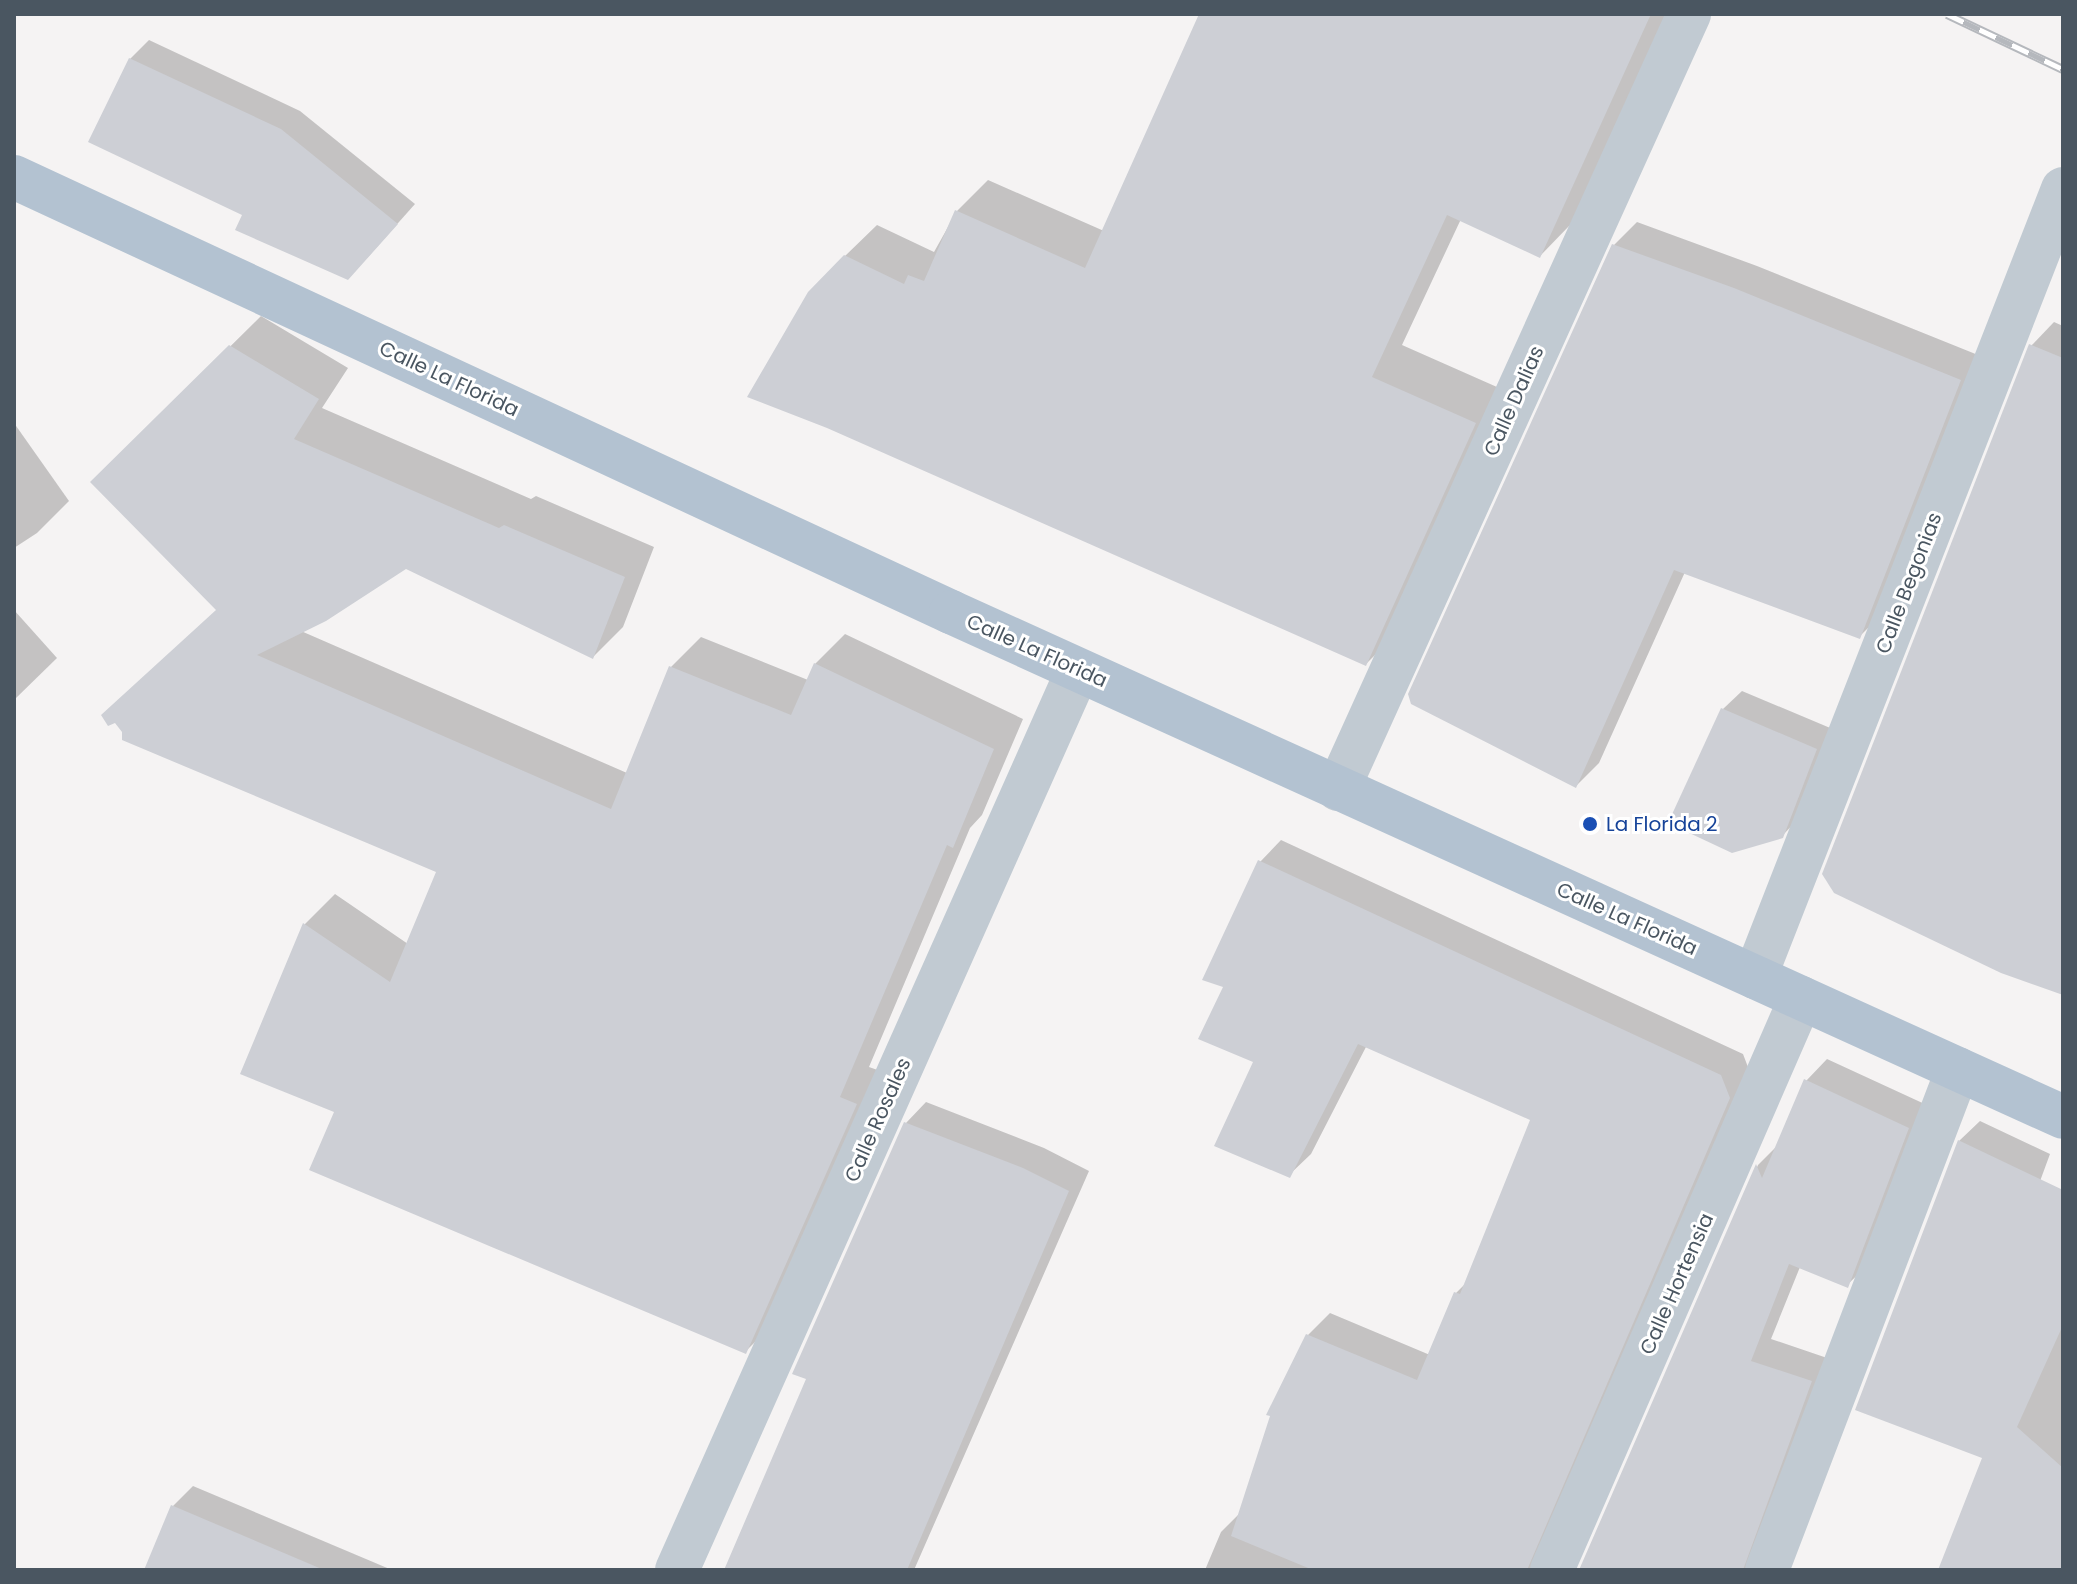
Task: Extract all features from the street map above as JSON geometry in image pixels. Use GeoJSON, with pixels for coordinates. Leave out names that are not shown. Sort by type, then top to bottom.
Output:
{"type":"FeatureCollection","features":[{"type":"Feature","properties":{"kind":"main road","name":"Calle La Florida"},"geometry":{"type":"LineString","coordinates":[[14,177],[1078,670],[2063,1117]]}},
{"type":"Feature","properties":{"kind":"street","name":"Calle Dalias"},"geometry":{"type":"LineString","coordinates":[[1338,789],[1689,14]]}},
{"type":"Feature","properties":{"kind":"street","name":"Calle Begonias"},"geometry":{"type":"LineString","coordinates":[[1755,977],[2063,189]]}},
{"type":"Feature","properties":{"kind":"street","name":"Calle Rosales"},"geometry":{"type":"LineString","coordinates":[[677,1570],[1078,670]]}},
{"type":"Feature","properties":{"kind":"street","name":"Calle Hortensia"},"geometry":{"type":"LineString","coordinates":[[1552,1570],[1801,998]]}},
{"type":"Feature","properties":{"kind":"street"},"geometry":{"type":"LineString","coordinates":[[1767,1570],[1958,1069]]}},
{"type":"Feature","properties":{"kind":"building"},"geometry":{"type":"Polygon","coordinates":[[[1199,14],[1651,14],[1540,258],[1447,215],[1372,377],[1476,423],[1366,666],[827,428],[747,397],[808,292],[844,255],[904,284],[908,275],[924,281],[955,210],[1085,268],[1199,14]]]}},
{"type":"Feature","properties":{"kind":"building"},"geometry":{"type":"Polygon","coordinates":[[[129,58],[281,129],[398,224],[348,280],[235,230],[242,215],[88,142],[129,58]]]}},
{"type":"Feature","properties":{"kind":"building"},"geometry":{"type":"Polygon","coordinates":[[[1612,244],[1734,288],[1961,380],[1860,639],[1674,570],[1576,788],[1411,704],[1408,694],[1612,244]]]}},
{"type":"Feature","properties":{"kind":"building"},"geometry":{"type":"Polygon","coordinates":[[[2029,344],[2063,358],[2063,995],[2001,973],[1834,893],[1822,874],[2029,344]]]}},
{"type":"Feature","properties":{"kind":"building"},"geometry":{"type":"Polygon","coordinates":[[[229,345],[319,399],[294,439],[499,528],[504,525],[625,577],[593,659],[406,569],[326,621],[257,655],[611,809],[669,666],[791,715],[814,663],[994,749],[953,848],[947,845],[840,1097],[857,1104],[746,1354],[309,1170],[334,1112],[240,1074],[303,923],[390,982],[436,872],[122,740],[122,732],[115,723],[108,726],[101,715],[216,610],[90,482],[229,345]]]}},
{"type":"Feature","properties":{"kind":"building"},"geometry":{"type":"Polygon","coordinates":[[[1721,708],[1817,749],[1783,838],[1732,853],[1668,823],[1721,708]]]}},
{"type":"Feature","properties":{"kind":"building"},"geometry":{"type":"Polygon","coordinates":[[[1258,860],[1721,1075],[1730,1098],[1527,1570],[1313,1570],[1231,1536],[1270,1416],[1266,1415],[1306,1334],[1417,1380],[1454,1292],[1460,1294],[1530,1120],[1358,1044],[1290,1178],[1214,1146],[1253,1062],[1198,1039],[1223,987],[1202,980],[1258,860]]]}},
{"type":"Feature","properties":{"kind":"building"},"geometry":{"type":"Polygon","coordinates":[[[1804,1079],[1909,1128],[1848,1288],[1789,1264],[1751,1361],[1812,1381],[1743,1570],[1579,1570],[1756,1164],[1762,1178],[1804,1079]]]}},
{"type":"Feature","properties":{"kind":"building"},"geometry":{"type":"Polygon","coordinates":[[[904,1122],[1023,1168],[1069,1191],[907,1570],[724,1570],[806,1379],[792,1374],[904,1122]]]}},
{"type":"Feature","properties":{"kind":"building"},"geometry":{"type":"Polygon","coordinates":[[[1958,1140],[2063,1190],[2063,1325],[2017,1427],[2063,1468],[2063,1570],[1938,1570],[1982,1458],[1855,1410],[1958,1140]]]}},
{"type":"Feature","properties":{"kind":"building"},"geometry":{"type":"Polygon","coordinates":[[[171,1505],[324,1570],[144,1570],[171,1505]]]}},
{"type":"Feature","properties":{"kind":"railway"},"geometry":{"type":"LineString","coordinates":[[1947,14],[2063,69]]}},
{"type":"Feature","properties":{"kind":"place","name":"La Florida 2"},"geometry":{"type":"Point","coordinates":[1590,824]}}]}
